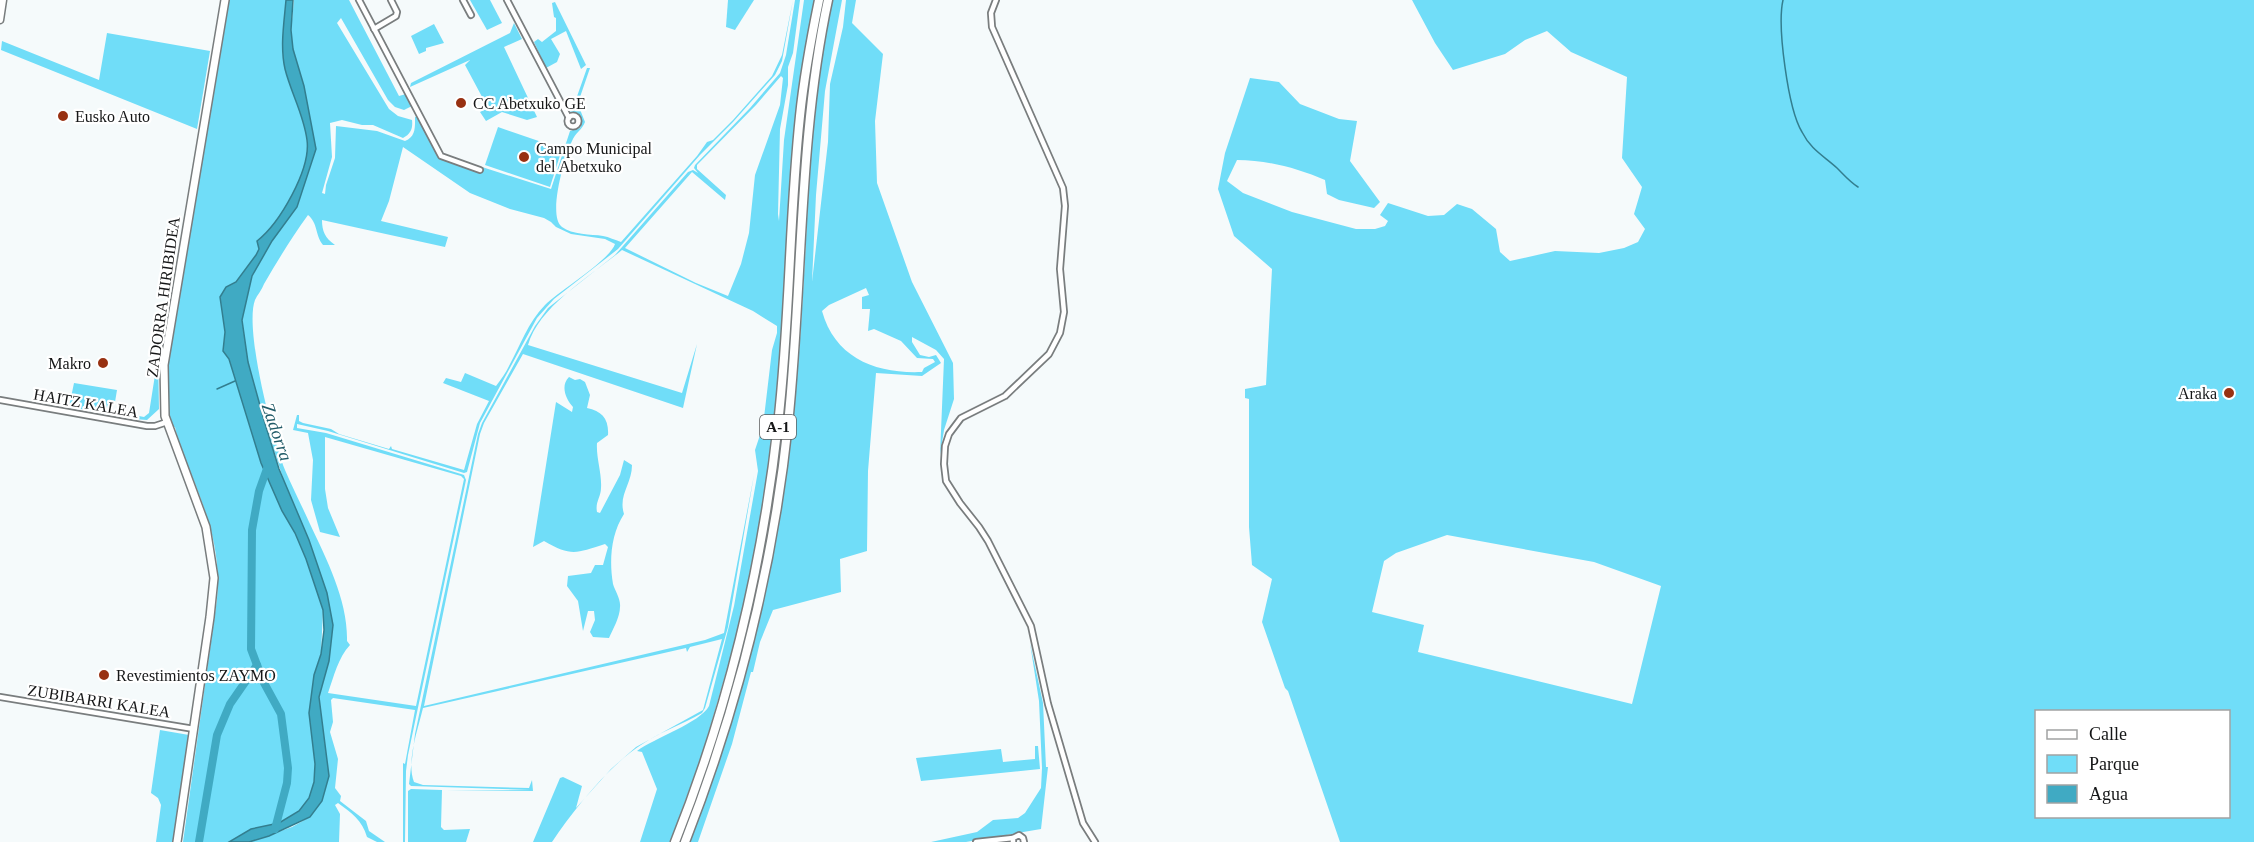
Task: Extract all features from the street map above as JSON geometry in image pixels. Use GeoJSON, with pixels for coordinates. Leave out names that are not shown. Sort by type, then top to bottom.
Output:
{"type":"FeatureCollection","features":[{"type":"Feature","properties":{"kind":"highway","name":"A-1"},"geometry":{"type":"LineString","coordinates":[[675,842],[705,758],[728,683],[744,622],[765,514],[779,423],[800,117],[819,0]]}},
{"type":"Feature","properties":{"kind":"highway","name":"A-1"},"geometry":{"type":"LineString","coordinates":[[685,842],[737,685],[753,623],[774,520],[792,382],[810,120],[828,0]]}},
{"type":"Feature","properties":{"kind":"main road","name":"ZADORRA HIRIBIDEA"},"geometry":{"type":"LineString","coordinates":[[177,842],[213,596],[213,565],[206,527],[167,422],[164,400],[164,357],[225,0]]}},
{"type":"Feature","properties":{"kind":"street"},"geometry":{"type":"LineString","coordinates":[[0,20],[3,0]]}},
{"type":"Feature","properties":{"kind":"street"},"geometry":{"type":"LineString","coordinates":[[359,0],[441,156],[480,170]]}},
{"type":"Feature","properties":{"kind":"street"},"geometry":{"type":"LineString","coordinates":[[374,29],[396,16],[397,12],[391,0]]}},
{"type":"Feature","properties":{"kind":"street"},"geometry":{"type":"LineString","coordinates":[[463,0],[471,15]]}},
{"type":"Feature","properties":{"kind":"street"},"geometry":{"type":"LineString","coordinates":[[507,0],[569,118]]}},
{"type":"Feature","properties":{"kind":"street"},"geometry":{"type":"LineString","coordinates":[[996,0],[991,13],[992,27],[1063,188],[1065,206],[1060,269],[1064,312],[1060,333],[1049,354],[1005,396],[961,418],[949,434],[945,446],[946,481],[960,503],[991,541],[1035,636],[1048,704],[1083,824],[1095,842]]}},
{"type":"Feature","properties":{"kind":"street","name":"HAITZ KALEA"},"geometry":{"type":"LineString","coordinates":[[0,400],[147,426],[167,422]]}},
{"type":"Feature","properties":{"kind":"street","name":"ZUBIBARRI KALEA"},"geometry":{"type":"LineString","coordinates":[[0,698],[194,729]]}},
{"type":"Feature","properties":{"kind":"street"},"geometry":{"type":"LineString","coordinates":[[976,842],[1000,838],[1013,840],[1019,835],[1024,842]]}},
{"type":"Feature","properties":{"kind":"green space"},"geometry":{"type":"Polygon","coordinates":[[[229,0],[286,0],[283,35],[285,69],[307,140],[305,165],[292,195],[275,222],[257,241],[259,249],[256,255],[236,282],[226,287],[220,297],[225,332],[223,351],[229,359],[251,431],[282,511],[306,559],[323,610],[321,654],[314,675],[309,713],[315,764],[314,782],[309,798],[299,811],[279,823],[251,829],[229,842],[183,842],[218,582],[215,551],[208,521],[168,412],[168,357],[229,0]]]}},
{"type":"Feature","properties":{"kind":"green space"},"geometry":{"type":"Polygon","coordinates":[[[294,0],[349,0],[399,96],[406,94],[412,106],[404,110],[395,107],[388,100],[341,18],[337,23],[389,109],[398,116],[412,120],[412,126],[410,133],[403,138],[373,125],[342,120],[330,123],[332,157],[322,193],[325,194],[335,158],[336,126],[377,131],[405,141],[413,134],[417,116],[437,155],[442,159],[480,173],[482,167],[551,189],[570,131],[580,128],[582,123],[581,117],[567,109],[574,105],[587,68],[590,68],[579,100],[579,107],[585,122],[572,141],[565,159],[556,211],[558,221],[566,230],[605,236],[621,242],[707,142],[713,140],[733,120],[772,76],[782,55],[793,0],[782,61],[775,75],[733,122],[700,155],[618,249],[554,299],[537,318],[480,423],[467,472],[297,424],[297,428],[326,433],[461,474],[466,480],[408,755],[405,842],[403,842],[403,763],[405,764],[415,710],[333,698],[331,700],[333,722],[330,732],[338,759],[335,788],[341,796],[340,801],[366,821],[369,831],[385,842],[377,842],[367,837],[359,821],[338,803],[335,805],[340,814],[339,842],[249,842],[292,827],[310,817],[322,801],[329,776],[319,697],[329,661],[333,625],[309,540],[287,490],[264,420],[248,362],[242,320],[252,276],[272,241],[297,207],[315,149],[291,30],[294,0]],[[403,147],[389,201],[381,221],[448,237],[445,247],[322,220],[325,234],[335,245],[323,245],[308,215],[255,300],[253,335],[256,359],[274,435],[285,470],[329,566],[344,611],[347,641],[350,645],[339,661],[328,693],[416,706],[464,479],[461,476],[325,437],[325,489],[328,508],[340,537],[320,532],[311,500],[313,460],[308,433],[293,430],[297,415],[299,415],[299,421],[303,423],[331,429],[339,434],[389,449],[391,446],[392,449],[464,470],[477,424],[489,401],[443,383],[446,378],[461,382],[465,373],[496,386],[539,312],[604,258],[615,244],[605,239],[571,234],[544,218],[510,209],[470,193],[403,147]]]}},
{"type":"Feature","properties":{"kind":"green space"},"geometry":{"type":"Polygon","coordinates":[[[470,0],[490,0],[502,23],[487,30],[470,0]]]}},
{"type":"Feature","properties":{"kind":"green space"},"geometry":{"type":"Polygon","coordinates":[[[728,0],[754,0],[735,30],[726,27],[728,0]]]}},
{"type":"Feature","properties":{"kind":"green space"},"geometry":{"type":"Polygon","coordinates":[[[795,0],[800,0],[780,129],[779,221],[784,140],[804,0],[815,0],[804,60],[773,435],[763,507],[738,631],[702,755],[670,842],[640,842],[657,789],[642,752],[637,751],[687,724],[709,706],[734,606],[758,471],[755,450],[763,426],[777,326],[753,311],[622,250],[595,271],[615,255],[688,172],[693,170],[698,173],[694,168],[695,165],[780,73],[786,55],[795,0]],[[781,76],[697,165],[697,169],[726,195],[725,200],[692,172],[625,248],[728,296],[741,264],[749,233],[755,175],[780,105],[783,78],[781,76]]]}},
{"type":"Feature","properties":{"kind":"green space"},"geometry":{"type":"Polygon","coordinates":[[[833,0],[842,0],[825,91],[816,195],[812,282],[828,142],[830,84],[843,27],[846,0],[856,0],[852,23],[883,54],[875,121],[877,183],[912,282],[953,363],[954,399],[944,430],[940,455],[944,359],[936,350],[912,337],[912,342],[920,355],[929,357],[936,355],[941,363],[922,376],[876,373],[868,471],[867,551],[840,559],[841,592],[773,610],[760,642],[732,744],[698,842],[690,842],[739,697],[764,598],[783,498],[798,362],[815,110],[833,0]],[[866,288],[829,305],[822,311],[837,341],[860,360],[889,370],[922,372],[924,368],[935,362],[933,359],[917,358],[901,341],[874,329],[868,331],[870,309],[862,309],[862,297],[869,295],[866,288]]]}},
{"type":"Feature","properties":{"kind":"green space"},"geometry":{"type":"Polygon","coordinates":[[[1412,0],[2254,0],[2254,842],[1340,842],[1262,622],[1272,579],[1252,565],[1249,527],[1249,399],[1245,398],[1245,389],[1266,385],[1272,269],[1234,236],[1218,189],[1225,153],[1250,78],[1279,82],[1300,104],[1339,119],[1357,121],[1350,161],[1380,202],[1374,208],[1339,200],[1327,194],[1325,180],[1271,163],[1237,160],[1227,181],[1243,193],[1292,212],[1356,229],[1375,229],[1385,226],[1388,221],[1380,215],[1388,203],[1428,216],[1444,215],[1457,204],[1472,209],[1496,229],[1500,252],[1510,261],[1555,251],[1599,253],[1624,248],[1638,242],[1645,229],[1634,214],[1642,187],[1622,158],[1627,77],[1571,52],[1547,31],[1525,40],[1505,54],[1453,70],[1435,43],[1412,0]],[[1447,535],[1396,553],[1384,561],[1372,612],[1424,625],[1418,652],[1632,704],[1661,586],[1594,562],[1447,535]]]}},
{"type":"Feature","properties":{"kind":"green space"},"geometry":{"type":"Polygon","coordinates":[[[555,2],[586,65],[581,69],[566,31],[551,39],[560,54],[557,62],[546,68],[534,42],[538,39],[542,42],[556,31],[556,18],[552,3],[555,2]]]}},
{"type":"Feature","properties":{"kind":"green space"},"geometry":{"type":"Polygon","coordinates":[[[514,23],[522,39],[504,47],[537,117],[527,120],[502,112],[486,121],[480,112],[488,108],[465,65],[470,60],[410,87],[411,83],[510,33],[514,23]]]}},
{"type":"Feature","properties":{"kind":"green space"},"geometry":{"type":"Polygon","coordinates":[[[434,24],[444,43],[426,48],[426,51],[419,54],[411,36],[434,24]]]}},
{"type":"Feature","properties":{"kind":"green space"},"geometry":{"type":"Polygon","coordinates":[[[107,33],[210,51],[197,129],[1,50],[2,41],[99,80],[107,33]]]}},
{"type":"Feature","properties":{"kind":"green space","name":"Campo Municipal del Abetxuko"},"geometry":{"type":"Polygon","coordinates":[[[498,127],[562,149],[550,187],[485,165],[498,127]]]}},
{"type":"Feature","properties":{"kind":"green space"},"geometry":{"type":"Polygon","coordinates":[[[568,292],[543,317],[528,345],[682,393],[697,344],[683,408],[523,354],[480,434],[424,706],[705,640],[724,633],[754,475],[728,627],[705,708],[702,713],[659,734],[703,710],[722,639],[690,647],[687,652],[686,648],[423,708],[414,745],[478,434],[535,326],[548,308],[568,292]]]}},
{"type":"Feature","properties":{"kind":"green space"},"geometry":{"type":"Polygon","coordinates":[[[158,356],[159,409],[147,420],[135,419],[134,415],[144,417],[149,413],[158,356]]]}},
{"type":"Feature","properties":{"kind":"green space"},"geometry":{"type":"Polygon","coordinates":[[[569,377],[585,382],[590,395],[587,408],[597,411],[604,417],[607,424],[608,435],[597,443],[601,491],[597,512],[600,513],[620,475],[624,460],[632,465],[623,501],[624,514],[616,530],[612,548],[613,584],[620,601],[620,611],[609,638],[593,637],[590,632],[595,620],[594,611],[588,611],[583,631],[578,601],[567,586],[568,576],[591,573],[595,565],[603,565],[608,547],[605,544],[574,552],[544,541],[533,547],[556,402],[572,412],[573,407],[564,388],[569,377]]]}},
{"type":"Feature","properties":{"kind":"green space"},"geometry":{"type":"Polygon","coordinates":[[[74,383],[117,390],[115,402],[108,405],[107,410],[129,414],[128,417],[69,407],[74,383]]]}},
{"type":"Feature","properties":{"kind":"green space"},"geometry":{"type":"Polygon","coordinates":[[[1030,643],[1043,703],[1046,767],[1048,767],[1041,829],[966,842],[931,842],[977,832],[993,820],[1018,818],[1025,813],[1041,788],[1039,701],[1030,643]]]}},
{"type":"Feature","properties":{"kind":"green space"},"geometry":{"type":"Polygon","coordinates":[[[160,730],[189,735],[174,842],[156,842],[161,805],[158,798],[151,793],[160,730]]]}},
{"type":"Feature","properties":{"kind":"green space"},"geometry":{"type":"Polygon","coordinates":[[[650,739],[631,752],[606,775],[611,769],[636,747],[650,739]]]}},
{"type":"Feature","properties":{"kind":"green space"},"geometry":{"type":"Polygon","coordinates":[[[1035,746],[1038,746],[1040,769],[921,781],[916,758],[1001,749],[1003,762],[1035,759],[1035,746]]]}},
{"type":"Feature","properties":{"kind":"green space"},"geometry":{"type":"Polygon","coordinates":[[[411,764],[414,782],[423,785],[529,788],[532,780],[533,791],[446,790],[530,790],[411,786],[409,784],[411,764]]]}},
{"type":"Feature","properties":{"kind":"green space"},"geometry":{"type":"Polygon","coordinates":[[[563,777],[582,786],[576,808],[585,798],[552,842],[533,842],[560,778],[563,777]]]}},
{"type":"Feature","properties":{"kind":"green space"},"geometry":{"type":"Polygon","coordinates":[[[411,789],[442,790],[441,827],[444,830],[470,829],[466,842],[408,842],[408,791],[411,789]]]}},
{"type":"Feature","properties":{"kind":"water"},"geometry":{"type":"Polygon","coordinates":[[[286,0],[293,0],[291,30],[293,49],[304,86],[316,149],[297,207],[272,241],[252,276],[242,320],[248,362],[279,469],[309,540],[327,593],[333,625],[329,661],[319,697],[329,776],[322,801],[310,817],[269,836],[249,842],[229,842],[251,829],[279,823],[299,811],[309,798],[314,782],[315,764],[309,713],[314,675],[321,654],[324,630],[323,610],[306,559],[261,463],[229,359],[223,351],[225,332],[220,297],[226,287],[236,282],[256,255],[259,249],[257,241],[284,209],[299,180],[307,152],[305,131],[285,69],[283,35],[286,0]]]}},
{"type":"Feature","properties":{"kind":"waterway"},"geometry":{"type":"LineString","coordinates":[[1783,0],[1781,28],[1785,67],[1797,121],[1814,148],[1858,187]]}},
{"type":"Feature","properties":{"kind":"waterway"},"geometry":{"type":"LineString","coordinates":[[217,389],[235,381]]}},
{"type":"Feature","properties":{"kind":"waterway","name":"Zadorra"},"geometry":{"type":"LineString","coordinates":[[269,463],[259,491],[252,530],[251,649],[263,681],[281,714],[288,768],[287,783],[275,829]]}},
{"type":"Feature","properties":{"kind":"waterway"},"geometry":{"type":"LineString","coordinates":[[199,842],[217,735],[230,704],[257,665]]}},
{"type":"Feature","properties":{"kind":"place","name":"CC Abetxuko GE"},"geometry":{"type":"Point","coordinates":[461,103]}},
{"type":"Feature","properties":{"kind":"place","name":"Eusko Auto"},"geometry":{"type":"Point","coordinates":[63,116]}},
{"type":"Feature","properties":{"kind":"place","name":"Campo Municipal del Abetxuko"},"geometry":{"type":"Point","coordinates":[524,157]}},
{"type":"Feature","properties":{"kind":"place","name":"Makro"},"geometry":{"type":"Point","coordinates":[103,363]}},
{"type":"Feature","properties":{"kind":"place","name":"Araka"},"geometry":{"type":"Point","coordinates":[2229,393]}},
{"type":"Feature","properties":{"kind":"place","name":"Revestimientos ZAYMO"},"geometry":{"type":"Point","coordinates":[104,675]}}]}
